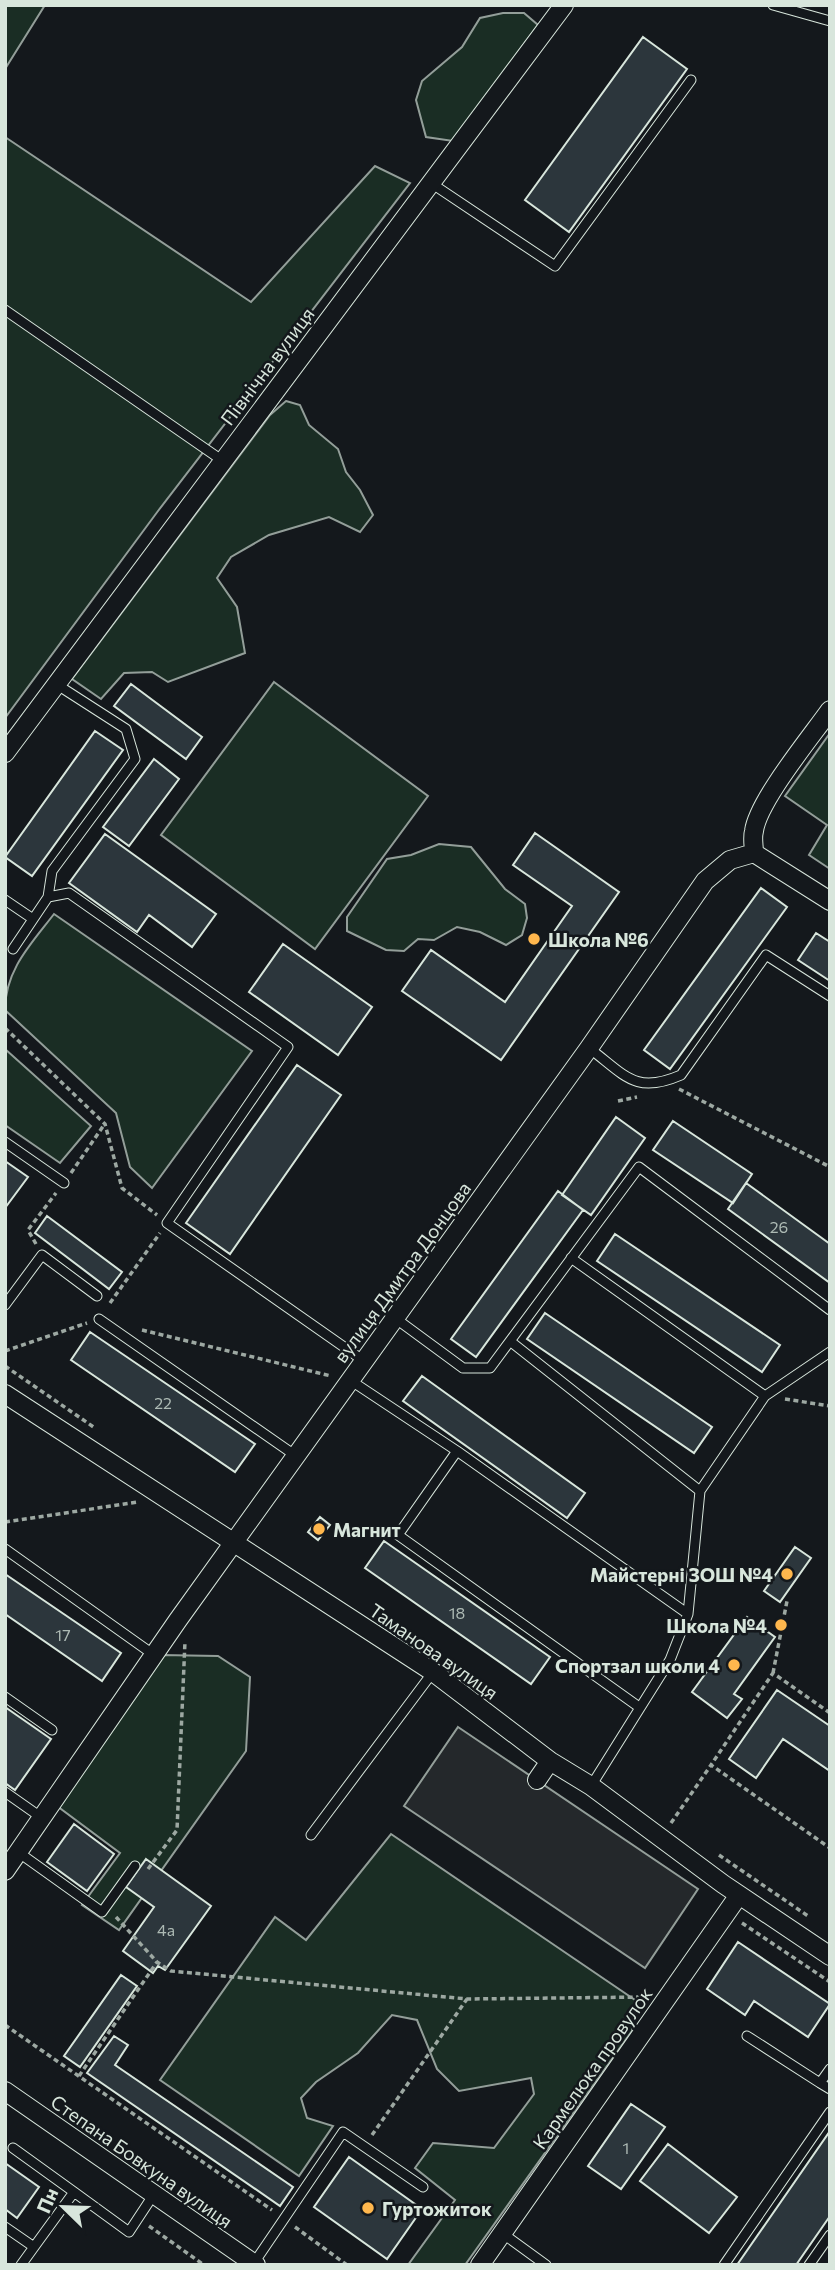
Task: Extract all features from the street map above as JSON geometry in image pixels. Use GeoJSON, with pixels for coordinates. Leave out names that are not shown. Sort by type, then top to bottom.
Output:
{"type":"FeatureCollection","features":[{"type":"Feature","properties":{"kind":"street","name":"Північна вулиця"},"geometry":{"type":"LineString","coordinates":[[5,753],[564,5]]}},
{"type":"Feature","properties":{"kind":"street"},"geometry":{"type":"LineString","coordinates":[[830,710],[783,775],[762,810],[754,830],[754,853],[830,901]]}},
{"type":"Feature","properties":{"kind":"street","name":"вулиця Дмитра Донцова"},"geometry":{"type":"LineString","coordinates":[[5,1871],[187,1608],[589,1048],[705,881],[730,860],[754,853]]}},
{"type":"Feature","properties":{"kind":"street","name":"Таманова вулиця"},"geometry":{"type":"LineString","coordinates":[[5,1394],[433,1672],[550,1761],[591,1786],[739,1895],[830,1956]]}},
{"type":"Feature","properties":{"kind":"street"},"geometry":{"type":"LineString","coordinates":[[537,1780],[550,1761]]}},
{"type":"Feature","properties":{"kind":"street","name":"Кармелюка провулок"},"geometry":{"type":"LineString","coordinates":[[480,2265],[739,1895]]}},
{"type":"Feature","properties":{"kind":"street","name":"Степана Бовкуна вулиця"},"geometry":{"type":"LineString","coordinates":[[5,2091],[255,2264]]}},
{"type":"Feature","properties":{"kind":"lane"},"geometry":{"type":"LineString","coordinates":[[773,5],[830,21]]}},
{"type":"Feature","properties":{"kind":"lane"},"geometry":{"type":"LineString","coordinates":[[431,183],[555,266],[691,80]]}},
{"type":"Feature","properties":{"kind":"lane"},"geometry":{"type":"LineString","coordinates":[[5,310],[223,461]]}},
{"type":"Feature","properties":{"kind":"lane"},"geometry":{"type":"LineString","coordinates":[[13,949],[48,897],[52,871],[135,759],[126,729],[56,684]]}},
{"type":"Feature","properties":{"kind":"lane"},"geometry":{"type":"LineString","coordinates":[[48,897],[69,893],[288,1047],[167,1223],[364,1361]]}},
{"type":"Feature","properties":{"kind":"lane"},"geometry":{"type":"LineString","coordinates":[[5,900],[33,919]]}},
{"type":"Feature","properties":{"kind":"lane"},"geometry":{"type":"LineString","coordinates":[[589,1048],[635,1082],[661,1084],[681,1075],[766,954],[830,996]]}},
{"type":"Feature","properties":{"kind":"lane"},"geometry":{"type":"LineString","coordinates":[[5,1142],[64,1183]]}},
{"type":"Feature","properties":{"kind":"lane"},"geometry":{"type":"LineString","coordinates":[[395,1318],[463,1368],[490,1368],[639,1167],[830,1310]]}},
{"type":"Feature","properties":{"kind":"lane"},"geometry":{"type":"LineString","coordinates":[[5,1305],[42,1255],[97,1296]]}},
{"type":"Feature","properties":{"kind":"lane"},"geometry":{"type":"LineString","coordinates":[[571,1258],[765,1396]]}},
{"type":"Feature","properties":{"kind":"lane"},"geometry":{"type":"LineString","coordinates":[[99,1319],[296,1456]]}},
{"type":"Feature","properties":{"kind":"lane"},"geometry":{"type":"LineString","coordinates":[[510,1341],[700,1491]]}},
{"type":"Feature","properties":{"kind":"lane"},"geometry":{"type":"LineString","coordinates":[[591,1786],[670,1660],[688,1614],[700,1491],[765,1396],[830,1352]]}},
{"type":"Feature","properties":{"kind":"lane"},"geometry":{"type":"LineString","coordinates":[[350,1380],[457,1451],[688,1614]]}},
{"type":"Feature","properties":{"kind":"lane"},"geometry":{"type":"LineString","coordinates":[[457,1451],[398,1535],[639,1707]]}},
{"type":"Feature","properties":{"kind":"lane"},"geometry":{"type":"LineString","coordinates":[[5,1549],[154,1655]]}},
{"type":"Feature","properties":{"kind":"lane"},"geometry":{"type":"LineString","coordinates":[[311,1835],[433,1672]]}},
{"type":"Feature","properties":{"kind":"lane"},"geometry":{"type":"LineString","coordinates":[[5,1697],[52,1730]]}},
{"type":"Feature","properties":{"kind":"lane"},"geometry":{"type":"LineString","coordinates":[[5,1792],[42,1818]]}},
{"type":"Feature","properties":{"kind":"lane"},"geometry":{"type":"LineString","coordinates":[[18,1852],[102,1912],[135,1866]]}},
{"type":"Feature","properties":{"kind":"lane"},"geometry":{"type":"LineString","coordinates":[[747,2036],[830,2090]]}},
{"type":"Feature","properties":{"kind":"lane"},"geometry":{"type":"LineString","coordinates":[[820,2083],[830,2069]]}},
{"type":"Feature","properties":{"kind":"lane"},"geometry":{"type":"LineString","coordinates":[[724,2265],[830,2112]]}},
{"type":"Feature","properties":{"kind":"lane"},"geometry":{"type":"LineString","coordinates":[[255,2264],[344,2132],[423,2187]]}},
{"type":"Feature","properties":{"kind":"lane"},"geometry":{"type":"LineString","coordinates":[[13,2148],[129,2232],[154,2194]]}},
{"type":"Feature","properties":{"kind":"lane"},"geometry":{"type":"LineString","coordinates":[[21,2265],[74,2192]]}},
{"type":"Feature","properties":{"kind":"lane"},"geometry":{"type":"LineString","coordinates":[[5,2227],[34,2247]]}},
{"type":"Feature","properties":{"kind":"lane"},"geometry":{"type":"LineString","coordinates":[[502,2233],[546,2265]]}},
{"type":"Feature","properties":{"kind":"lane"},"geometry":{"type":"LineString","coordinates":[[809,2265],[830,2235]]}},
{"type":"Feature","properties":{"kind":"path"},"geometry":{"type":"LineString","coordinates":[[5,1028],[105,1124],[122,1188],[167,1223],[99,1319],[5,1351]]}},
{"type":"Feature","properties":{"kind":"path"},"geometry":{"type":"LineString","coordinates":[[678,1089],[830,1167]]}},
{"type":"Feature","properties":{"kind":"path"},"geometry":{"type":"LineString","coordinates":[[618,1101],[642,1096]]}},
{"type":"Feature","properties":{"kind":"path"},"geometry":{"type":"LineString","coordinates":[[138,1329],[350,1380]]}},
{"type":"Feature","properties":{"kind":"path"},"geometry":{"type":"LineString","coordinates":[[765,1396],[830,1406]]}},
{"type":"Feature","properties":{"kind":"path"},"geometry":{"type":"LineString","coordinates":[[5,1522],[165,1497]]}},
{"type":"Feature","properties":{"kind":"path"},"geometry":{"type":"LineString","coordinates":[[671,1823],[773,1673],[787,1601]]}},
{"type":"Feature","properties":{"kind":"path"},"geometry":{"type":"LineString","coordinates":[[146,1873],[177,1830],[187,1608]]}},
{"type":"Feature","properties":{"kind":"path"},"geometry":{"type":"LineString","coordinates":[[773,1673],[830,1713]]}},
{"type":"Feature","properties":{"kind":"path"},"geometry":{"type":"LineString","coordinates":[[711,1765],[830,1848]]}},
{"type":"Feature","properties":{"kind":"path"},"geometry":{"type":"LineString","coordinates":[[727,1913],[830,1982]]}},
{"type":"Feature","properties":{"kind":"path"},"geometry":{"type":"LineString","coordinates":[[114,1916],[157,1962],[171,1971],[467,1999],[643,1998],[651,1987]]}},
{"type":"Feature","properties":{"kind":"path"},"geometry":{"type":"LineString","coordinates":[[79,2076],[157,1962]]}},
{"type":"Feature","properties":{"kind":"path"},"geometry":{"type":"LineString","coordinates":[[364,2146],[467,1999]]}},
{"type":"Feature","properties":{"kind":"path"},"geometry":{"type":"LineString","coordinates":[[5,2025],[347,2265]]}},
{"type":"Feature","properties":{"kind":"path"},"geometry":{"type":"LineString","coordinates":[[139,2219],[204,2265]]}},
{"type":"Feature","properties":{"kind":"green space"},"geometry":{"type":"Polygon","coordinates":[[[5,5],[45,5],[5,69],[5,5]]]}},
{"type":"Feature","properties":{"kind":"green space"},"geometry":{"type":"Polygon","coordinates":[[[503,13],[524,13],[538,25],[453,141],[426,137],[416,100],[422,81],[462,47],[480,18],[503,13]]]}},
{"type":"Feature","properties":{"kind":"green space"},"geometry":{"type":"Polygon","coordinates":[[[5,137],[251,302],[375,166],[410,183],[158,511],[5,718],[5,137]]]}},
{"type":"Feature","properties":{"kind":"green space"},"geometry":{"type":"Polygon","coordinates":[[[286,401],[300,405],[309,425],[338,449],[346,472],[360,490],[373,515],[360,532],[329,517],[269,535],[231,557],[217,578],[237,607],[245,653],[168,682],[152,672],[124,673],[101,699],[72,679],[270,415],[286,401]]]}},
{"type":"Feature","properties":{"kind":"green space"},"geometry":{"type":"Polygon","coordinates":[[[274,682],[428,796],[315,949],[161,835],[274,682]]]}},
{"type":"Feature","properties":{"kind":"green space"},"geometry":{"type":"Polygon","coordinates":[[[830,733],[830,869],[809,855],[827,825],[785,796],[830,733]]]}},
{"type":"Feature","properties":{"kind":"green space"},"geometry":{"type":"Polygon","coordinates":[[[439,844],[471,847],[505,889],[525,904],[527,918],[522,935],[506,945],[480,932],[457,927],[434,940],[418,939],[404,951],[386,950],[347,931],[347,917],[387,859],[411,855],[439,844]]]}},
{"type":"Feature","properties":{"kind":"green space"},"geometry":{"type":"Polygon","coordinates":[[[54,914],[252,1051],[152,1188],[130,1167],[116,1113],[5,1010],[9,982],[14,970],[54,914]]]}},
{"type":"Feature","properties":{"kind":"green space"},"geometry":{"type":"Polygon","coordinates":[[[5,1049],[91,1126],[60,1163],[5,1125],[5,1049]]]}},
{"type":"Feature","properties":{"kind":"green space"},"geometry":{"type":"Polygon","coordinates":[[[161,1655],[218,1656],[250,1677],[246,1751],[119,1930],[82,1905],[120,1853],[57,1806],[161,1655]]]}},
{"type":"Feature","properties":{"kind":"green space"},"geometry":{"type":"Polygon","coordinates":[[[391,1834],[635,2000],[632,2031],[465,2265],[408,2265],[455,2200],[415,2168],[433,2143],[494,2148],[534,2094],[531,2078],[459,2091],[437,2069],[417,2020],[392,2015],[358,2053],[316,2082],[301,2098],[307,2118],[333,2126],[299,2176],[160,2080],[275,1917],[306,1940],[391,1834]]]}},
{"type":"Feature","properties":{"kind":"shaded area"},"geometry":{"type":"Polygon","coordinates":[[[458,1727],[698,1889],[645,1968],[404,1806],[458,1727]]]}},
{"type":"Feature","properties":{"kind":"building"},"geometry":{"type":"Polygon","coordinates":[[[643,37],[687,69],[569,232],[525,200],[643,37]]]}},
{"type":"Feature","properties":{"kind":"building"},"geometry":{"type":"Polygon","coordinates":[[[131,684],[202,737],[186,759],[114,706],[131,684]]]}},
{"type":"Feature","properties":{"kind":"building"},"geometry":{"type":"Polygon","coordinates":[[[95,731],[123,750],[32,876],[5,857],[95,731]]]}},
{"type":"Feature","properties":{"kind":"building"},"geometry":{"type":"Polygon","coordinates":[[[154,759],[179,779],[129,846],[103,827],[154,759]]]}},
{"type":"Feature","properties":{"kind":"building"},"geometry":{"type":"Polygon","coordinates":[[[535,833],[619,892],[501,1060],[402,991],[431,950],[505,1002],[572,906],[513,865],[535,833]]]}},
{"type":"Feature","properties":{"kind":"building"},"geometry":{"type":"Polygon","coordinates":[[[105,834],[216,914],[192,947],[149,915],[137,932],[69,883],[105,834]]]}},
{"type":"Feature","properties":{"kind":"building"},"geometry":{"type":"Polygon","coordinates":[[[761,888],[787,907],[670,1069],[644,1050],[761,888]]]}},
{"type":"Feature","properties":{"kind":"building"},"geometry":{"type":"Polygon","coordinates":[[[816,933],[830,942],[830,981],[798,960],[816,933]]]}},
{"type":"Feature","properties":{"kind":"building"},"geometry":{"type":"Polygon","coordinates":[[[283,944],[372,1007],[338,1055],[249,992],[283,944]]]}},
{"type":"Feature","properties":{"kind":"building"},"geometry":{"type":"Polygon","coordinates":[[[297,1065],[341,1095],[230,1254],[186,1223],[297,1065]]]}},
{"type":"Feature","properties":{"kind":"building"},"geometry":{"type":"Polygon","coordinates":[[[616,1117],[645,1138],[591,1215],[562,1195],[616,1117]]]}},
{"type":"Feature","properties":{"kind":"building"},"geometry":{"type":"Polygon","coordinates":[[[673,1121],[752,1174],[733,1203],[653,1150],[673,1121]]]}},
{"type":"Feature","properties":{"kind":"building"},"geometry":{"type":"Polygon","coordinates":[[[5,1161],[28,1177],[5,1208],[5,1161]]]}},
{"type":"Feature","properties":{"kind":"building"},"geometry":{"type":"Polygon","coordinates":[[[746,1183],[830,1244],[830,1283],[728,1209],[746,1183]]]}},
{"type":"Feature","properties":{"kind":"building"},"geometry":{"type":"Polygon","coordinates":[[[558,1191],[583,1210],[476,1357],[451,1339],[558,1191]]]}},
{"type":"Feature","properties":{"kind":"building"},"geometry":{"type":"Polygon","coordinates":[[[47,1216],[122,1272],[109,1289],[35,1233],[47,1216]]]}},
{"type":"Feature","properties":{"kind":"building"},"geometry":{"type":"Polygon","coordinates":[[[615,1234],[780,1345],[762,1372],[597,1261],[615,1234]]]}},
{"type":"Feature","properties":{"kind":"building"},"geometry":{"type":"Polygon","coordinates":[[[545,1313],[712,1427],[694,1453],[527,1339],[545,1313]]]}},
{"type":"Feature","properties":{"kind":"building"},"geometry":{"type":"Polygon","coordinates":[[[90,1332],[255,1444],[235,1472],[71,1360],[90,1332]]]}},
{"type":"Feature","properties":{"kind":"building"},"geometry":{"type":"Polygon","coordinates":[[[422,1376],[585,1493],[567,1518],[403,1401],[422,1376]]]}},
{"type":"Feature","properties":{"kind":"building","name":"Магнит"},"geometry":{"type":"Polygon","coordinates":[[[320,1517],[330,1525],[318,1540],[308,1532],[320,1517]]]}},
{"type":"Feature","properties":{"kind":"building"},"geometry":{"type":"Polygon","coordinates":[[[384,1541],[550,1657],[531,1684],[365,1568],[384,1541]]]}},
{"type":"Feature","properties":{"kind":"building","name":"Майстерні ЗОШ №4"},"geometry":{"type":"Polygon","coordinates":[[[795,1547],[811,1558],[780,1602],[764,1591],[795,1547]]]}},
{"type":"Feature","properties":{"kind":"building"},"geometry":{"type":"Polygon","coordinates":[[[5,1574],[121,1653],[102,1681],[5,1614],[5,1574]]]}},
{"type":"Feature","properties":{"kind":"building","name":"Спортзал школи 4"},"geometry":{"type":"Polygon","coordinates":[[[747,1617],[775,1637],[734,1694],[742,1699],[727,1718],[692,1692],[747,1617]]]}},
{"type":"Feature","properties":{"kind":"building"},"geometry":{"type":"Polygon","coordinates":[[[777,1690],[830,1726],[830,1771],[783,1739],[756,1778],[729,1759],[777,1690]]]}},
{"type":"Feature","properties":{"kind":"building"},"geometry":{"type":"Polygon","coordinates":[[[5,1707],[51,1739],[15,1790],[5,1783],[5,1707]]]}},
{"type":"Feature","properties":{"kind":"building"},"geometry":{"type":"Polygon","coordinates":[[[74,1824],[114,1854],[87,1891],[47,1862],[74,1824]]]}},
{"type":"Feature","properties":{"kind":"building"},"geometry":{"type":"Polygon","coordinates":[[[146,1859],[211,1906],[165,1970],[158,1966],[153,1973],[123,1951],[154,1907],[126,1887],[146,1859]]]}},
{"type":"Feature","properties":{"kind":"building"},"geometry":{"type":"Polygon","coordinates":[[[738,1942],[830,2004],[808,2037],[754,2001],[745,2015],[707,1989],[738,1942]]]}},
{"type":"Feature","properties":{"kind":"building"},"geometry":{"type":"Polygon","coordinates":[[[121,1975],[137,1986],[80,2067],[64,2056],[121,1975]]]}},
{"type":"Feature","properties":{"kind":"building"},"geometry":{"type":"Polygon","coordinates":[[[114,2036],[128,2045],[115,2065],[293,2187],[280,2206],[87,2073],[114,2036]]]}},
{"type":"Feature","properties":{"kind":"building"},"geometry":{"type":"Polygon","coordinates":[[[631,2104],[665,2127],[621,2189],[588,2166],[631,2104]]]}},
{"type":"Feature","properties":{"kind":"building"},"geometry":{"type":"Polygon","coordinates":[[[830,2131],[830,2216],[796,2265],[737,2265],[830,2131]]]}},
{"type":"Feature","properties":{"kind":"building"},"geometry":{"type":"Polygon","coordinates":[[[668,2144],[737,2197],[709,2233],[640,2181],[668,2144]]]}},
{"type":"Feature","properties":{"kind":"building","name":"Гуртожиток"},"geometry":{"type":"Polygon","coordinates":[[[349,2157],[422,2209],[387,2259],[314,2207],[349,2157]]]}},
{"type":"Feature","properties":{"kind":"building"},"geometry":{"type":"Polygon","coordinates":[[[5,2163],[39,2187],[17,2218],[5,2209],[5,2163]]]}},
{"type":"Feature","properties":{"kind":"place","name":"Школа №6"},"geometry":{"type":"Point","coordinates":[534,939]}},
{"type":"Feature","properties":{"kind":"place","name":"Магнит"},"geometry":{"type":"Point","coordinates":[319,1529]}},
{"type":"Feature","properties":{"kind":"place","name":"Майстерні ЗОШ №4"},"geometry":{"type":"Point","coordinates":[787,1574]}},
{"type":"Feature","properties":{"kind":"place","name":"Школа №4"},"geometry":{"type":"Point","coordinates":[781,1625]}},
{"type":"Feature","properties":{"kind":"place","name":"Спортзал школи 4"},"geometry":{"type":"Point","coordinates":[734,1665]}},
{"type":"Feature","properties":{"kind":"place","name":"Гуртожиток"},"geometry":{"type":"Point","coordinates":[368,2208]}}]}
